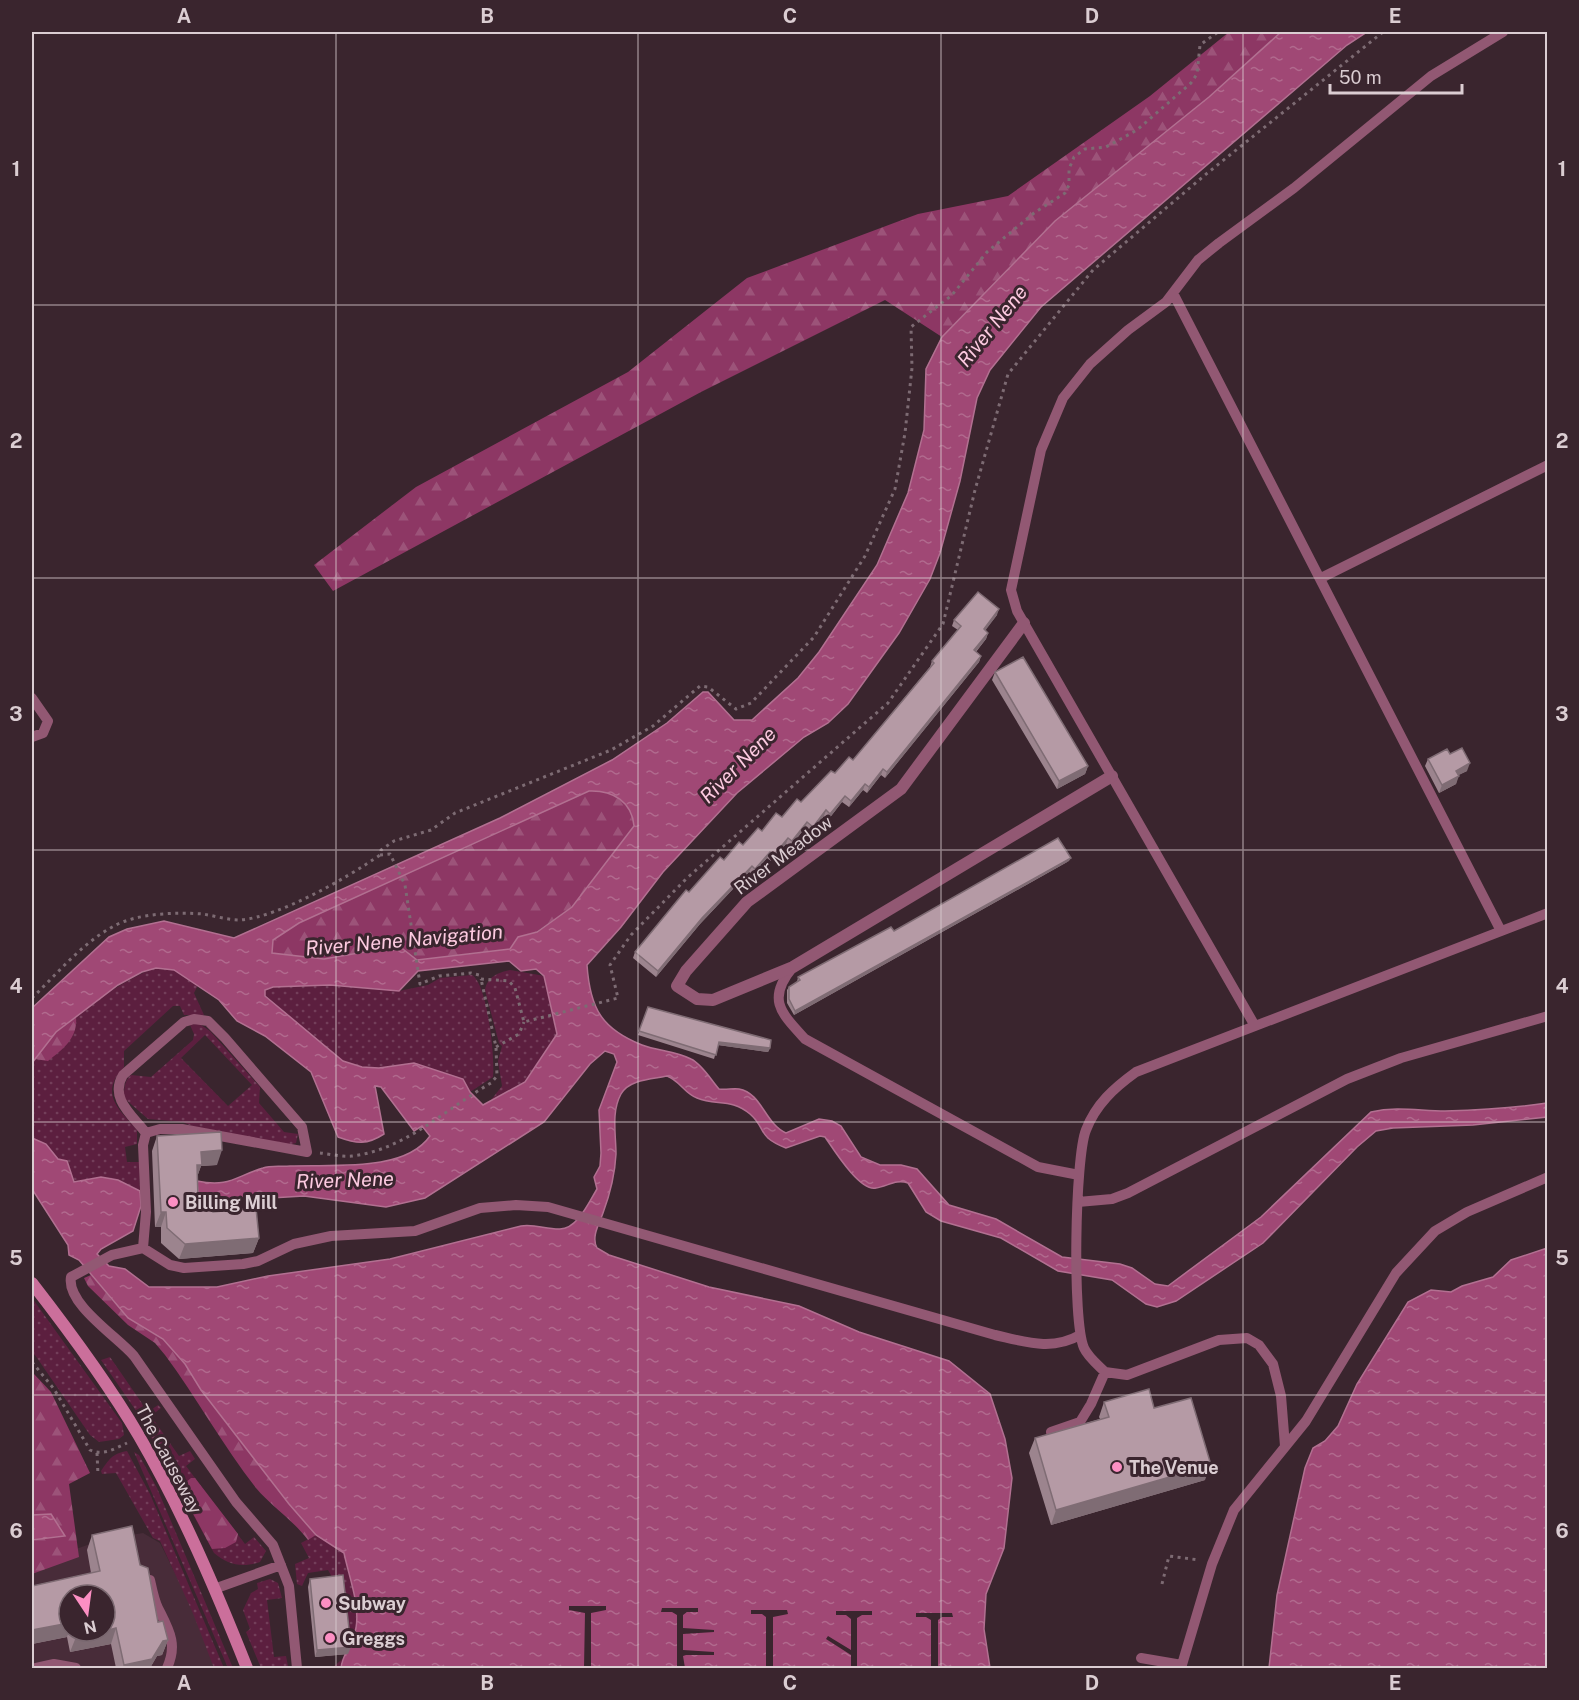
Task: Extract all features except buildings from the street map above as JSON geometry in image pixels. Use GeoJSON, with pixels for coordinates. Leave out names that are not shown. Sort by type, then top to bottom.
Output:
{"type":"FeatureCollection","features":[{"type":"Feature","properties":{"kind":"street","name":"River Meadow"},"geometry":{"type":"LineString","coordinates":[[1024,623],[901,789],[747,902],[686,971],[677,986],[697,999],[713,1000],[794,967],[1112,776]]}},
{"type":"Feature","properties":{"kind":"street","name":"The Causeway"},"geometry":{"type":"LineString","coordinates":[[32,1283],[100,1375],[139,1436],[168,1490],[214,1589],[247,1668]]}},
{"type":"Feature","properties":{"kind":"lane"},"geometry":{"type":"LineString","coordinates":[[1255,1026],[1013,600],[1013,579],[1041,450],[1055,413],[1076,382],[1107,347],[1167,302],[1198,260],[1294,188],[1431,76],[1503,32]]}},
{"type":"Feature","properties":{"kind":"lane"},"geometry":{"type":"LineString","coordinates":[[1173,293],[1500,931]]}},
{"type":"Feature","properties":{"kind":"lane"},"geometry":{"type":"LineString","coordinates":[[1321,579],[1548,465]]}},
{"type":"Feature","properties":{"kind":"lane"},"geometry":{"type":"LineString","coordinates":[[32,698],[48,721],[43,733],[32,737]]}},
{"type":"Feature","properties":{"kind":"lane"},"geometry":{"type":"LineString","coordinates":[[1285,1446],[1281,1396],[1273,1364],[1260,1345],[1247,1338],[1219,1340],[1127,1375],[1105,1372],[1085,1350],[1080,1335],[1077,1276],[1079,1175],[1085,1132],[1095,1111],[1108,1094],[1136,1072],[1548,913]]}},
{"type":"Feature","properties":{"kind":"lane"},"geometry":{"type":"LineString","coordinates":[[794,967],[780,984],[779,1004],[789,1023],[805,1039],[1038,1167],[1079,1175]]}},
{"type":"Feature","properties":{"kind":"lane"},"geometry":{"type":"LineString","coordinates":[[1078,1202],[1112,1199],[1128,1193],[1347,1079],[1401,1058],[1548,1016]]}},
{"type":"Feature","properties":{"kind":"lane"},"geometry":{"type":"LineString","coordinates":[[201,1019],[208,1021],[225,1038],[302,1127],[308,1152],[182,1129],[160,1129],[146,1133],[118,1096],[118,1083],[123,1075],[184,1022],[201,1019]]}},
{"type":"Feature","properties":{"kind":"lane"},"geometry":{"type":"LineString","coordinates":[[143,1248],[146,1185],[143,1145],[146,1133]]}},
{"type":"Feature","properties":{"kind":"lane"},"geometry":{"type":"LineString","coordinates":[[1141,1658],[1182,1667],[1212,1564],[1234,1510],[1306,1421],[1396,1273],[1435,1231],[1467,1212],[1548,1177]]}},
{"type":"Feature","properties":{"kind":"lane"},"geometry":{"type":"LineString","coordinates":[[297,1668],[292,1608],[281,1565],[273,1545],[254,1525],[215,1474],[134,1356],[121,1340],[89,1315],[75,1297],[70,1282],[71,1277],[112,1255],[143,1248],[170,1264],[184,1268],[243,1263],[258,1261],[294,1244],[331,1236],[415,1231],[480,1209],[516,1205],[537,1206],[608,1223],[995,1335],[1043,1346],[1066,1342],[1080,1335]]}},
{"type":"Feature","properties":{"kind":"lane"},"geometry":{"type":"LineString","coordinates":[[1051,1432],[1080,1422],[1105,1372]]}},
{"type":"Feature","properties":{"kind":"lane"},"geometry":{"type":"LineString","coordinates":[[214,1589],[281,1565]]}},
{"type":"Feature","properties":{"kind":"lane"},"geometry":{"type":"LineString","coordinates":[[150,1580],[157,1606],[172,1639],[173,1649],[167,1668]]}},
{"type":"Feature","properties":{"kind":"lane"},"geometry":{"type":"LineString","coordinates":[[36,1668],[54,1664],[76,1668]]}},
{"type":"Feature","properties":{"kind":"path"},"geometry":{"type":"LineString","coordinates":[[380,855],[381,850],[394,841],[431,830],[455,813],[611,750],[653,726],[700,686],[708,687],[736,710],[741,709],[780,676],[814,637],[865,556],[895,489],[905,433],[912,368],[911,327],[952,294],[987,252],[1034,213],[1065,193],[1074,157],[1085,148],[1106,147],[1137,130],[1191,83],[1197,74],[1200,45],[1218,32]]}},
{"type":"Feature","properties":{"kind":"path"},"geometry":{"type":"LineString","coordinates":[[524,1022],[618,998],[610,965],[631,935],[687,878],[888,703],[943,624],[975,490],[1008,374],[1093,270],[1205,175],[1383,32]]}},
{"type":"Feature","properties":{"kind":"path"},"geometry":{"type":"LineString","coordinates":[[32,998],[92,940],[116,925],[168,912],[238,920],[261,916],[301,899],[380,855],[390,854],[405,885],[419,980],[423,985],[439,976],[471,973],[479,975],[496,1047],[497,1076],[483,1088],[402,1140],[380,1150],[351,1156],[308,1152]]}},
{"type":"Feature","properties":{"kind":"path"},"geometry":{"type":"LineString","coordinates":[[481,980],[509,981],[515,988],[524,1022],[519,1034],[496,1047]]}},
{"type":"Feature","properties":{"kind":"path"},"geometry":{"type":"LineString","coordinates":[[32,1362],[54,1389],[90,1450],[97,1453],[106,1452],[139,1436]]}},
{"type":"Feature","properties":{"kind":"path"},"geometry":{"type":"LineString","coordinates":[[97,1453],[98,1475]]}},
{"type":"Feature","properties":{"kind":"path"},"geometry":{"type":"LineString","coordinates":[[1162,1584],[1169,1556],[1212,1564]]}},
{"type":"Feature","properties":{"kind":"shaded area"},"geometry":{"type":"Polygon","coordinates":[[[156,968],[174,970],[198,985],[194,993],[204,1015],[184,1015],[180,1006],[173,1006],[124,1051],[124,1067],[113,1085],[112,1093],[118,1108],[137,1130],[137,1144],[125,1147],[127,1162],[139,1162],[140,1191],[118,1180],[101,1177],[74,1182],[46,1144],[32,1138],[30,1090],[32,1064],[38,1052],[50,1038],[86,1008],[125,982],[156,968]]]}},
{"type":"Feature","properties":{"kind":"shaded area"},"geometry":{"type":"Polygon","coordinates":[[[510,970],[545,976],[557,1034],[525,1082],[491,1100],[502,1086],[498,1061],[502,1046],[499,1043],[485,990],[486,985],[494,976],[510,970]]]}},
{"type":"Feature","properties":{"kind":"shaded area"},"geometry":{"type":"Polygon","coordinates":[[[472,975],[478,981],[486,1007],[493,1077],[470,1092],[463,1079],[414,1063],[379,1068],[362,1067],[343,1061],[265,996],[265,990],[273,987],[330,985],[399,991],[428,985],[440,978],[472,975]]]}},
{"type":"Feature","properties":{"kind":"shaded area"},"geometry":{"type":"Polygon","coordinates":[[[198,1023],[210,1031],[260,1087],[259,1103],[284,1132],[298,1134],[296,1143],[289,1145],[204,1132],[183,1122],[148,1119],[124,1098],[124,1088],[131,1075],[151,1077],[193,1040],[194,1034],[190,1025],[198,1023]],[[205,1035],[181,1058],[228,1106],[252,1085],[205,1035]]]}},
{"type":"Feature","properties":{"kind":"shaded area"},"geometry":{"type":"Polygon","coordinates":[[[32,1298],[122,1423],[124,1435],[119,1439],[99,1442],[90,1435],[35,1355],[32,1356],[32,1298]]]}},
{"type":"Feature","properties":{"kind":"shaded area"},"geometry":{"type":"Polygon","coordinates":[[[110,1357],[148,1412],[158,1405],[161,1408],[151,1416],[179,1456],[190,1451],[195,1459],[186,1466],[245,1544],[254,1537],[266,1551],[260,1562],[247,1565],[236,1564],[214,1553],[139,1415],[101,1360],[110,1357]]]}},
{"type":"Feature","properties":{"kind":"shaded area"},"geometry":{"type":"Polygon","coordinates":[[[127,1451],[150,1494],[224,1668],[214,1668],[192,1611],[160,1541],[153,1538],[116,1473],[102,1474],[101,1471],[111,1458],[127,1451]]]}},
{"type":"Feature","properties":{"kind":"shaded area"},"geometry":{"type":"Polygon","coordinates":[[[134,1452],[139,1455],[157,1488],[233,1668],[228,1668],[134,1452]]]}},
{"type":"Feature","properties":{"kind":"shaded area"},"geometry":{"type":"Polygon","coordinates":[[[143,1533],[160,1543],[191,1605],[215,1668],[32,1668],[32,1565],[101,1540],[143,1533]]]}},
{"type":"Feature","properties":{"kind":"shaded area"},"geometry":{"type":"Polygon","coordinates":[[[316,1535],[344,1553],[357,1619],[355,1633],[347,1650],[336,1584],[328,1570],[308,1573],[302,1586],[297,1584],[295,1564],[309,1558],[301,1543],[316,1535]]]}},
{"type":"Feature","properties":{"kind":"shaded area"},"geometry":{"type":"Polygon","coordinates":[[[270,1579],[278,1583],[282,1598],[267,1600],[274,1657],[286,1656],[288,1666],[261,1668],[246,1632],[250,1629],[243,1610],[251,1593],[258,1589],[257,1583],[270,1579]]]}},
{"type":"Feature","properties":{"kind":"shaded area"},"geometry":{"type":"Polygon","coordinates":[[[344,1658],[341,1668],[332,1668],[344,1658]]]}},
{"type":"Feature","properties":{"kind":"green space"},"geometry":{"type":"Polygon","coordinates":[[[1229,32],[1281,32],[1209,97],[1055,221],[942,337],[885,300],[701,392],[333,591],[314,565],[416,487],[628,372],[747,278],[918,214],[1008,196],[1150,96],[1229,32]]]}},
{"type":"Feature","properties":{"kind":"green space"},"geometry":{"type":"Polygon","coordinates":[[[604,790],[625,804],[629,809],[634,826],[572,907],[536,932],[518,937],[510,949],[417,960],[399,946],[324,959],[272,953],[273,940],[299,923],[589,791],[604,790]]]}},
{"type":"Feature","properties":{"kind":"green space"},"geometry":{"type":"Polygon","coordinates":[[[76,1017],[75,1031],[64,1047],[48,1061],[35,1059],[47,1039],[76,1017]]]}},
{"type":"Feature","properties":{"kind":"green space"},"geometry":{"type":"Polygon","coordinates":[[[91,1275],[114,1302],[147,1330],[163,1339],[185,1364],[201,1390],[289,1504],[316,1535],[308,1540],[256,1488],[165,1355],[155,1343],[128,1325],[88,1286],[84,1278],[91,1275]]]}},
{"type":"Feature","properties":{"kind":"green space"},"geometry":{"type":"Polygon","coordinates":[[[34,1374],[51,1392],[90,1473],[69,1484],[79,1557],[32,1574],[32,1540],[65,1536],[51,1514],[32,1515],[32,1375],[34,1374]]]}},
{"type":"Feature","properties":{"kind":"green space"},"geometry":{"type":"Polygon","coordinates":[[[191,1478],[195,1478],[238,1534],[236,1542],[225,1548],[212,1549],[181,1491],[184,1484],[191,1478]]]}},
{"type":"Feature","properties":{"kind":"water","name":"River Nene"},"geometry":{"type":"Polygon","coordinates":[[[1281,32],[1367,32],[1347,45],[1041,307],[990,370],[977,398],[960,481],[940,553],[930,579],[899,633],[848,704],[828,723],[804,737],[737,793],[663,872],[621,927],[587,965],[591,994],[601,1016],[617,1032],[642,1045],[679,1054],[695,1061],[719,1089],[737,1089],[747,1092],[753,1096],[773,1123],[786,1133],[819,1119],[832,1121],[841,1126],[861,1157],[880,1165],[901,1165],[917,1169],[949,1205],[996,1219],[1062,1257],[1120,1264],[1132,1268],[1155,1284],[1168,1286],[1261,1217],[1371,1112],[1399,1109],[1471,1110],[1547,1103],[1547,1117],[1473,1125],[1393,1128],[1376,1131],[1357,1147],[1263,1243],[1176,1301],[1157,1307],[1146,1304],[1112,1280],[1058,1271],[1001,1238],[941,1221],[926,1212],[908,1183],[892,1183],[876,1188],[863,1184],[848,1169],[825,1137],[820,1136],[786,1148],[770,1140],[755,1119],[743,1109],[730,1104],[697,1098],[667,1076],[630,1085],[621,1094],[616,1108],[615,1169],[608,1199],[595,1235],[597,1248],[609,1255],[709,1287],[799,1306],[859,1332],[949,1361],[990,1394],[1005,1439],[1012,1478],[1004,1548],[986,1594],[984,1629],[990,1668],[341,1668],[343,1658],[355,1633],[357,1619],[344,1553],[316,1535],[289,1504],[201,1390],[185,1364],[163,1339],[128,1318],[79,1260],[69,1255],[68,1245],[32,1189],[32,1138],[46,1144],[58,1159],[67,1161],[74,1182],[101,1177],[118,1180],[140,1191],[141,1206],[133,1231],[101,1249],[97,1254],[109,1266],[125,1269],[149,1287],[217,1287],[268,1276],[390,1259],[521,1226],[559,1229],[571,1225],[582,1214],[597,1189],[594,1177],[600,1166],[601,1153],[599,1110],[617,1062],[614,1054],[605,1051],[590,1064],[544,1122],[425,1198],[386,1207],[304,1196],[237,1200],[222,1206],[199,1207],[197,1181],[225,1182],[269,1167],[366,1164],[385,1161],[403,1156],[418,1148],[430,1136],[422,1126],[414,1131],[381,1087],[375,1086],[384,1134],[362,1142],[338,1137],[311,1072],[265,1036],[237,1021],[219,1000],[174,970],[156,968],[142,972],[118,985],[56,1032],[32,1063],[32,1008],[109,937],[127,929],[164,921],[234,938],[500,818],[612,760],[667,723],[703,692],[708,692],[734,720],[752,720],[798,678],[819,652],[877,565],[908,493],[924,430],[926,369],[942,337],[1055,221],[1209,97],[1281,32]],[[589,791],[299,923],[273,940],[272,953],[324,959],[399,946],[417,960],[510,949],[518,937],[537,932],[572,907],[634,826],[630,810],[620,799],[606,793],[589,791]],[[509,961],[418,971],[399,991],[330,985],[273,987],[265,990],[265,996],[343,1061],[362,1067],[379,1068],[414,1063],[463,1079],[470,1092],[483,1105],[525,1082],[557,1034],[544,976],[536,969],[521,971],[509,961]]]}},
{"type":"Feature","properties":{"kind":"water"},"geometry":{"type":"Polygon","coordinates":[[[1547,1248],[1547,1668],[1269,1668],[1277,1595],[1305,1468],[1313,1448],[1325,1441],[1338,1426],[1357,1384],[1408,1302],[1431,1290],[1451,1292],[1462,1286],[1493,1277],[1511,1260],[1547,1248]]]}},
{"type":"Feature","properties":{"kind":"water"},"geometry":{"type":"Polygon","coordinates":[[[51,1514],[65,1536],[32,1540],[32,1515],[51,1514]]]}},
{"type":"Feature","properties":{"kind":"pier"},"geometry":{"type":"Polygon","coordinates":[[[569,1606],[606,1606],[606,1610],[591,1613],[591,1668],[584,1668],[585,1613],[569,1610],[569,1606]]]}},
{"type":"Feature","properties":{"kind":"pier"},"geometry":{"type":"Polygon","coordinates":[[[662,1608],[698,1608],[698,1612],[687,1612],[683,1615],[683,1628],[714,1630],[714,1632],[683,1634],[683,1650],[714,1652],[714,1655],[683,1656],[685,1668],[677,1668],[677,1615],[672,1612],[661,1612],[662,1608]]]}},
{"type":"Feature","properties":{"kind":"pier"},"geometry":{"type":"Polygon","coordinates":[[[751,1610],[787,1610],[788,1614],[773,1617],[773,1668],[766,1668],[766,1617],[762,1614],[751,1614],[751,1610]]]}},
{"type":"Feature","properties":{"kind":"pier"},"geometry":{"type":"Polygon","coordinates":[[[836,1611],[872,1611],[872,1615],[862,1615],[857,1618],[857,1668],[851,1668],[851,1655],[826,1639],[828,1636],[851,1650],[851,1619],[846,1615],[836,1615],[836,1611]]]}},
{"type":"Feature","properties":{"kind":"pier"},"geometry":{"type":"Polygon","coordinates":[[[916,1613],[952,1613],[953,1617],[942,1617],[938,1620],[938,1668],[931,1668],[931,1620],[926,1617],[916,1617],[916,1613]]]}},
{"type":"Feature","properties":{"kind":"place","name":"Billing Mill"},"geometry":{"type":"Point","coordinates":[173,1202]}},
{"type":"Feature","properties":{"kind":"place","name":"The Venue"},"geometry":{"type":"Point","coordinates":[1117,1467]}},
{"type":"Feature","properties":{"kind":"place","name":"Subway"},"geometry":{"type":"Point","coordinates":[326,1603]}},
{"type":"Feature","properties":{"kind":"place","name":"Greggs"},"geometry":{"type":"Point","coordinates":[330,1638]}},
{"type":"Feature","properties":{"kind":"water label","name":"River Nene Navigation"},"geometry":{"type":"Point","coordinates":[404,940]}}]}
